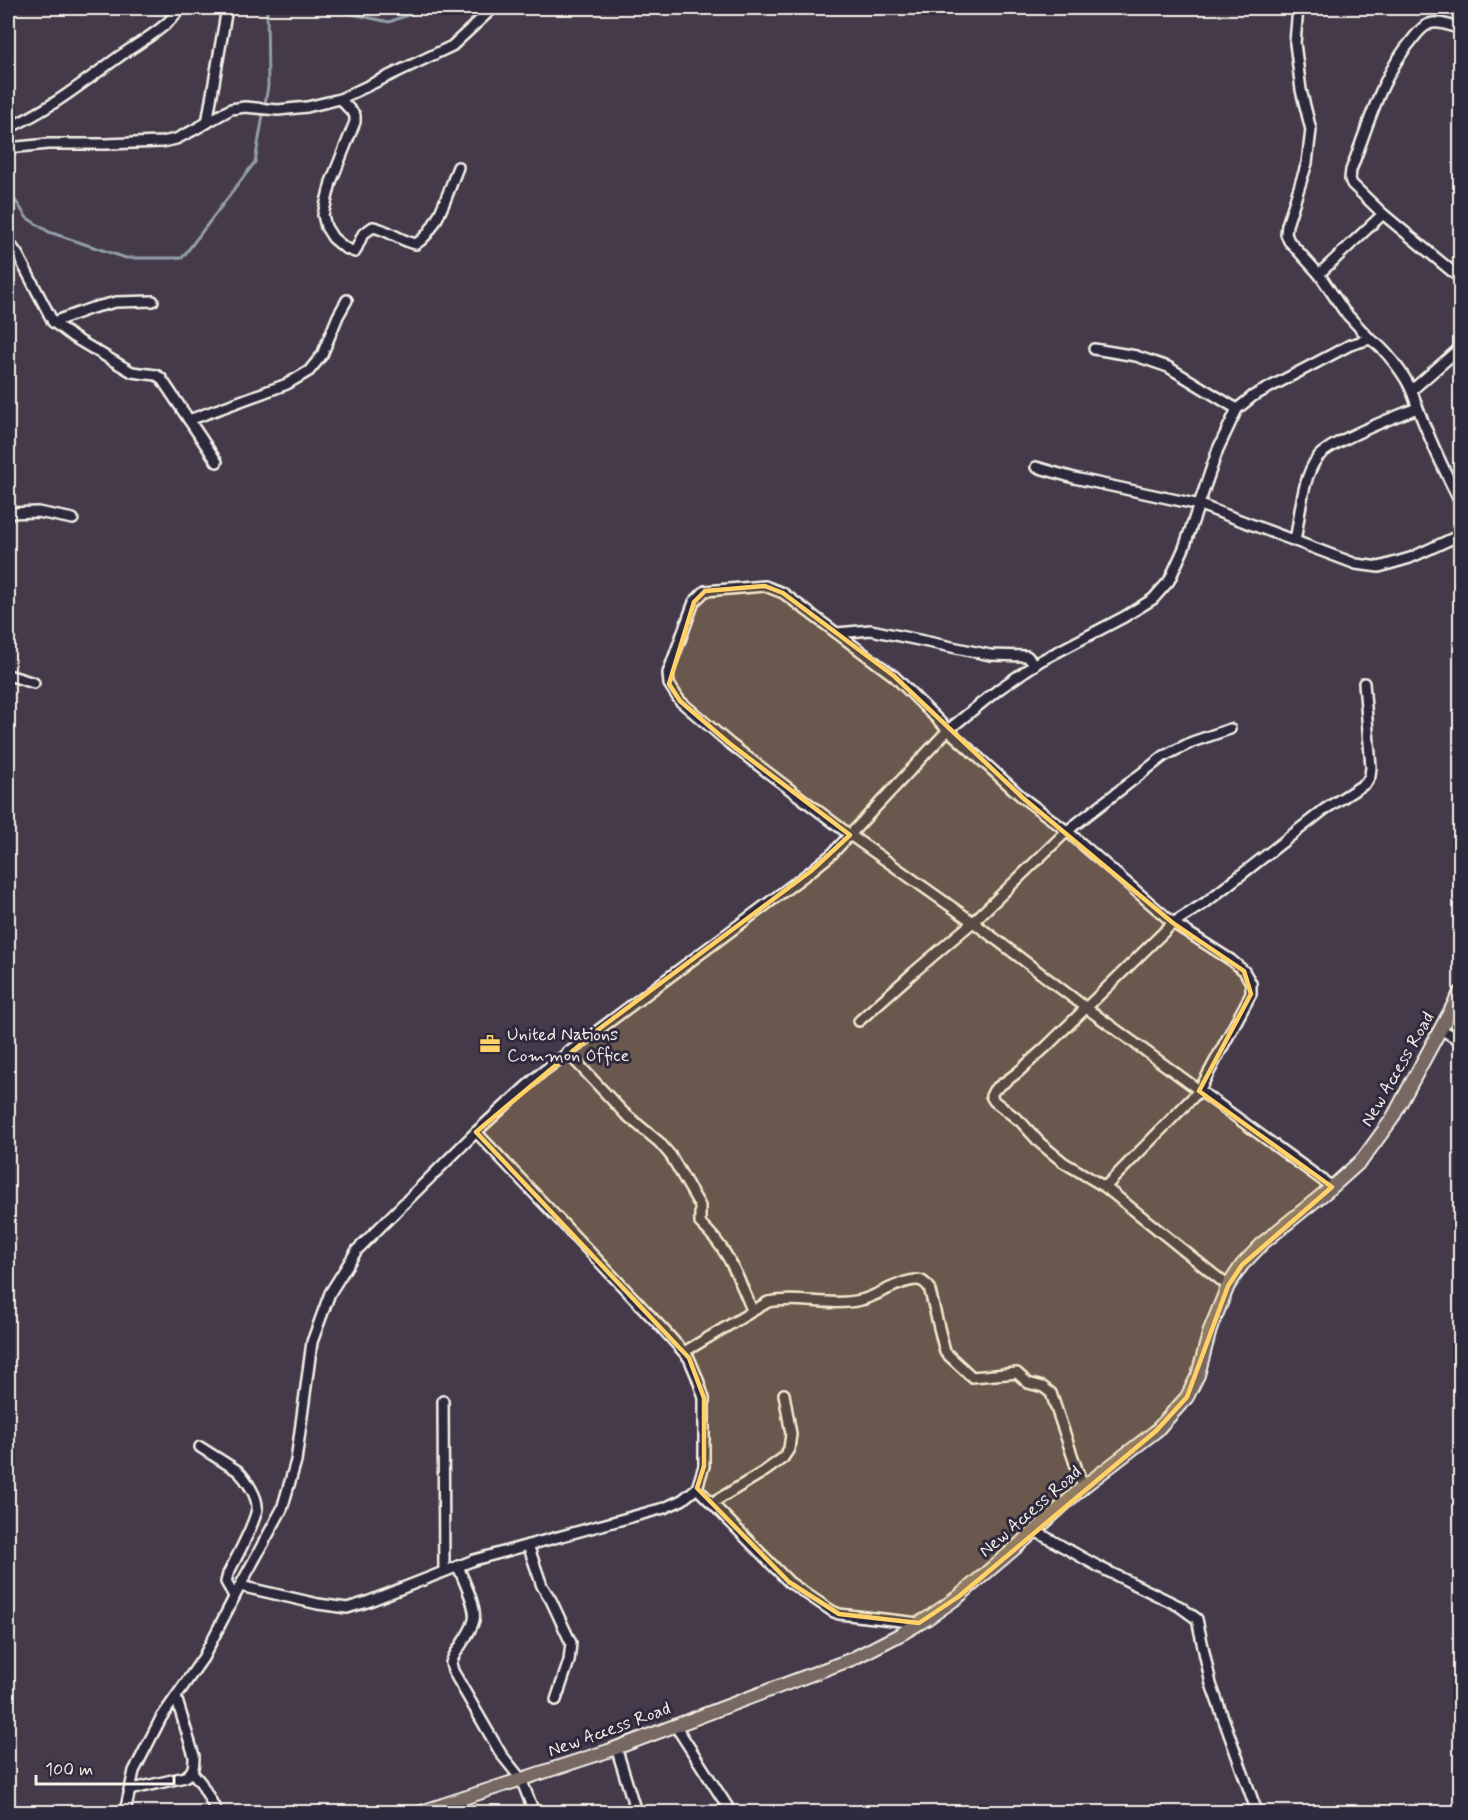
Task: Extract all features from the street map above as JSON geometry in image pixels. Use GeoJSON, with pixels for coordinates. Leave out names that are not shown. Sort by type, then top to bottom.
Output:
{"type":"FeatureCollection","features":[{"type":"Feature","properties":{"kind":"main road","name":"New Access Road"},"geometry":{"type":"LineString","coordinates":[[421,1812],[435,1810],[616,1747],[852,1659],[919,1623],[958,1597],[1083,1486],[1155,1431],[1187,1396],[1198,1375],[1210,1330],[1228,1286],[1242,1265],[1264,1242],[1362,1160],[1392,1119],[1461,993]]}},
{"type":"Feature","properties":{"kind":"street"},"geometry":{"type":"LineString","coordinates":[[8,128],[66,96],[120,55],[147,38],[177,14],[180,8]]}},
{"type":"Feature","properties":{"kind":"street"},"geometry":{"type":"LineString","coordinates":[[207,123],[227,8]]}},
{"type":"Feature","properties":{"kind":"street"},"geometry":{"type":"LineString","coordinates":[[8,148],[48,144],[162,142],[176,139],[231,109],[246,107],[278,110],[307,107],[340,99],[452,46],[493,8]]}},
{"type":"Feature","properties":{"kind":"street"},"geometry":{"type":"LineString","coordinates":[[1298,8],[1295,43],[1301,90],[1311,130],[1307,163],[1286,234],[1289,241],[1318,274],[1344,311],[1370,339],[1386,351],[1412,390],[1417,408],[1446,475],[1461,502]]}},
{"type":"Feature","properties":{"kind":"street"},"geometry":{"type":"LineString","coordinates":[[1461,29],[1436,22],[1423,27],[1399,55],[1380,92],[1351,170],[1350,179],[1352,184],[1383,214],[1461,278]]}},
{"type":"Feature","properties":{"kind":"street"},"geometry":{"type":"LineString","coordinates":[[340,99],[355,115],[355,123],[331,182],[323,215],[326,227],[333,238],[351,251],[355,252],[363,234],[373,227],[383,229],[405,242],[416,244],[424,240],[433,226],[458,167]]}},
{"type":"Feature","properties":{"kind":"street"},"geometry":{"type":"LineString","coordinates":[[1318,274],[1383,214]]}},
{"type":"Feature","properties":{"kind":"street"},"geometry":{"type":"LineString","coordinates":[[8,241],[18,255],[53,322],[73,337],[132,372],[156,375],[161,378],[217,462]]}},
{"type":"Feature","properties":{"kind":"street"},"geometry":{"type":"LineString","coordinates":[[189,420],[287,384],[309,371],[322,355],[347,300]]}},
{"type":"Feature","properties":{"kind":"street"},"geometry":{"type":"LineString","coordinates":[[53,322],[116,302],[153,301]]}},
{"type":"Feature","properties":{"kind":"street"},"geometry":{"type":"LineString","coordinates":[[125,1812],[134,1771],[161,1718],[202,1658],[282,1509],[296,1461],[312,1342],[330,1293],[357,1250],[476,1132],[541,1073],[832,854],[948,730],[999,689],[1035,665],[1153,599],[1169,580],[1184,548],[1218,449],[1237,409],[1253,396],[1350,345],[1370,339]]}},
{"type":"Feature","properties":{"kind":"street"},"geometry":{"type":"LineString","coordinates":[[1412,390],[1461,348]]}},
{"type":"Feature","properties":{"kind":"street"},"geometry":{"type":"LineString","coordinates":[[1094,349],[1136,356],[1168,367],[1237,409]]}},
{"type":"Feature","properties":{"kind":"street"},"geometry":{"type":"LineString","coordinates":[[1295,541],[1306,483],[1318,456],[1332,446],[1417,408]]}},
{"type":"Feature","properties":{"kind":"street"},"geometry":{"type":"LineString","coordinates":[[1036,467],[1074,478],[1200,505],[1356,564],[1379,567],[1410,558],[1461,535]]}},
{"type":"Feature","properties":{"kind":"street"},"geometry":{"type":"LineString","coordinates":[[8,513],[38,512],[73,519]]}},
{"type":"Feature","properties":{"kind":"street"},"geometry":{"type":"LineString","coordinates":[[1105,1187],[1199,1091],[1251,994],[1251,983],[1244,971],[1231,960],[1173,923],[1067,831],[1023,798],[948,730],[894,676],[783,593],[765,586],[705,591],[694,602],[668,673],[669,684],[680,701],[729,743],[850,835],[973,922],[1199,1091],[1332,1187]]}},
{"type":"Feature","properties":{"kind":"street"},"geometry":{"type":"LineString","coordinates":[[837,633],[871,630],[990,655],[1026,656],[1035,665]]}},
{"type":"Feature","properties":{"kind":"street"},"geometry":{"type":"LineString","coordinates":[[8,675],[34,683]]}},
{"type":"Feature","properties":{"kind":"street"},"geometry":{"type":"LineString","coordinates":[[1228,1286],[1105,1187],[1063,1162],[991,1096],[994,1090],[1047,1046],[1173,923],[1205,903],[1325,809],[1366,783],[1371,767],[1364,683]]}},
{"type":"Feature","properties":{"kind":"street"},"geometry":{"type":"LineString","coordinates":[[860,1021],[973,922],[1067,831],[1164,756],[1192,742],[1230,729]]}},
{"type":"Feature","properties":{"kind":"street"},"geometry":{"type":"LineString","coordinates":[[1440,1029],[1461,1040]]}},
{"type":"Feature","properties":{"kind":"street"},"geometry":{"type":"LineString","coordinates":[[567,1052],[624,1113],[671,1156],[700,1206],[700,1223],[716,1238],[733,1265],[752,1310]]}},
{"type":"Feature","properties":{"kind":"street"},"geometry":{"type":"LineString","coordinates":[[240,1586],[318,1604],[347,1608],[458,1566],[664,1508],[682,1500],[697,1488],[704,1466],[704,1398],[688,1358],[476,1132]]}},
{"type":"Feature","properties":{"kind":"street"},"geometry":{"type":"LineString","coordinates":[[684,1352],[768,1302],[780,1299],[848,1302],[862,1300],[915,1279],[923,1281],[929,1287],[945,1352],[972,1377],[1017,1373],[1028,1383],[1043,1387],[1051,1393],[1083,1486]]}},
{"type":"Feature","properties":{"kind":"street"},"geometry":{"type":"LineString","coordinates":[[712,1503],[765,1471],[783,1458],[789,1449],[791,1434],[784,1394]]}},
{"type":"Feature","properties":{"kind":"street"},"geometry":{"type":"LineString","coordinates":[[443,1401],[444,1571]]}},
{"type":"Feature","properties":{"kind":"street"},"geometry":{"type":"LineString","coordinates":[[200,1447],[243,1475],[257,1501],[256,1515],[226,1582],[234,1596]]}},
{"type":"Feature","properties":{"kind":"street"},"geometry":{"type":"LineString","coordinates":[[697,1488],[789,1582],[832,1611],[839,1614],[919,1623]]}},
{"type":"Feature","properties":{"kind":"street"},"geometry":{"type":"LineString","coordinates":[[1035,1531],[1101,1568],[1179,1606],[1197,1619],[1211,1684],[1257,1812]]}},
{"type":"Feature","properties":{"kind":"street"},"geometry":{"type":"LineString","coordinates":[[528,1545],[542,1586],[552,1600],[571,1643],[569,1661],[556,1700]]}},
{"type":"Feature","properties":{"kind":"street"},"geometry":{"type":"LineString","coordinates":[[458,1566],[474,1609],[474,1616],[473,1623],[453,1658],[451,1664],[453,1671],[501,1754],[521,1779],[534,1812]]}},
{"type":"Feature","properties":{"kind":"street"},"geometry":{"type":"LineString","coordinates":[[129,1790],[185,1777],[192,1772],[194,1756],[176,1697]]}},
{"type":"Feature","properties":{"kind":"street"},"geometry":{"type":"LineString","coordinates":[[675,1725],[732,1812]]}},
{"type":"Feature","properties":{"kind":"street"},"geometry":{"type":"LineString","coordinates":[[616,1747],[636,1812]]}},
{"type":"Feature","properties":{"kind":"street"},"geometry":{"type":"LineString","coordinates":[[192,1772],[201,1783],[217,1812]]}},
{"type":"Feature","properties":{"kind":"highlighted area"},"geometry":{"type":"Polygon","coordinates":[[[765,586],[783,593],[894,676],[1023,798],[1173,923],[1244,971],[1251,994],[1199,1091],[1332,1187],[1242,1265],[1228,1286],[1187,1397],[1156,1431],[958,1597],[919,1623],[839,1614],[789,1582],[697,1488],[704,1466],[704,1398],[689,1358],[476,1132],[599,1029],[811,871],[850,835],[729,743],[680,701],[669,684],[694,602],[705,591],[765,586]]]}},
{"type":"Feature","properties":{"kind":"waterway"},"geometry":{"type":"LineString","coordinates":[[8,194],[11,194],[27,218],[49,232],[126,258],[182,258],[255,162],[268,86],[267,8]]}},
{"type":"Feature","properties":{"kind":"waterway"},"geometry":{"type":"LineString","coordinates":[[336,8],[338,11],[389,22],[413,13],[419,8]]}},
{"type":"Feature","properties":{"kind":"place","name":"United Nations Common Office"},"geometry":{"type":"Point","coordinates":[490,1044]}}]}
